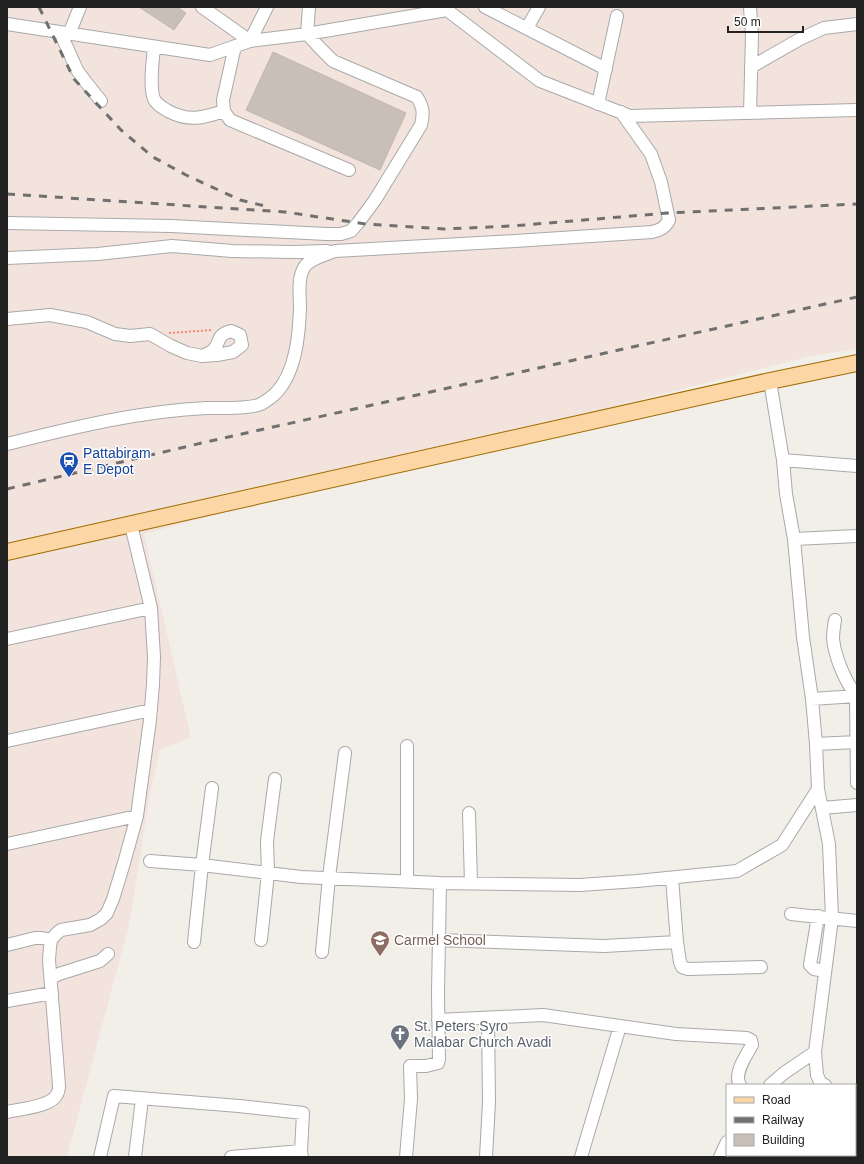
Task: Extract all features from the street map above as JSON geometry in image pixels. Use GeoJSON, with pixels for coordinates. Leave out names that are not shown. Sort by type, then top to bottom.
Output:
{"type":"FeatureCollection","features":[{"type":"Feature","properties":{"kind":"main road"},"geometry":{"type":"LineString","coordinates":[[7,552],[770,381],[857,363]]}},
{"type":"Feature","properties":{"kind":"street"},"geometry":{"type":"LineString","coordinates":[[64,33],[80,7]]}},
{"type":"Feature","properties":{"kind":"street"},"geometry":{"type":"LineString","coordinates":[[202,7],[250,41]]}},
{"type":"Feature","properties":{"kind":"street"},"geometry":{"type":"LineString","coordinates":[[250,41],[267,7]]}},
{"type":"Feature","properties":{"kind":"street"},"geometry":{"type":"LineString","coordinates":[[7,223],[171,226],[326,234],[341,234],[351,231],[375,200],[421,124],[423,115],[422,105],[417,97],[333,61],[307,34],[309,7]]}},
{"type":"Feature","properties":{"kind":"street"},"geometry":{"type":"LineString","coordinates":[[485,7],[606,69]]}},
{"type":"Feature","properties":{"kind":"street"},"geometry":{"type":"LineString","coordinates":[[527,28],[539,7]]}},
{"type":"Feature","properties":{"kind":"street"},"geometry":{"type":"LineString","coordinates":[[750,7],[752,35],[750,113]]}},
{"type":"Feature","properties":{"kind":"street"},"geometry":{"type":"LineString","coordinates":[[8,25],[210,55],[250,41],[307,34],[445,9],[540,80],[630,116],[857,110]]}},
{"type":"Feature","properties":{"kind":"street"},"geometry":{"type":"LineString","coordinates":[[598,104],[617,16]]}},
{"type":"Feature","properties":{"kind":"street"},"geometry":{"type":"LineString","coordinates":[[751,67],[800,39],[824,28],[857,24]]}},
{"type":"Feature","properties":{"kind":"street"},"geometry":{"type":"LineString","coordinates":[[64,33],[77,70],[101,101]]}},
{"type":"Feature","properties":{"kind":"street"},"geometry":{"type":"LineString","coordinates":[[235,46],[223,100],[224,111],[230,120],[349,170]]}},
{"type":"Feature","properties":{"kind":"street"},"geometry":{"type":"LineString","coordinates":[[154,47],[152,77],[153,93],[155,100],[161,107],[177,116],[187,118],[203,118],[224,111]]}},
{"type":"Feature","properties":{"kind":"street"},"geometry":{"type":"LineString","coordinates":[[7,258],[98,254],[172,246],[232,251],[335,251],[538,240],[652,232],[660,230],[666,226],[669,220],[661,182],[651,154],[621,112]]}},
{"type":"Feature","properties":{"kind":"street"},"geometry":{"type":"LineString","coordinates":[[7,444],[121,418],[198,408],[243,407],[260,404],[276,393],[289,374],[296,354],[300,310],[299,287],[306,265],[316,258],[335,251]]}},
{"type":"Feature","properties":{"kind":"street"},"geometry":{"type":"LineString","coordinates":[[7,319],[50,315],[87,322],[115,334],[130,336],[150,334],[187,353],[202,356],[233,352],[242,345],[240,335],[231,331],[221,335],[214,349],[202,356]]}},
{"type":"Feature","properties":{"kind":"street"},"geometry":{"type":"LineString","coordinates":[[770,381],[794,539],[803,636],[812,698],[818,789],[829,844],[832,918],[815,1052],[817,1076],[821,1084]]}},
{"type":"Feature","properties":{"kind":"street"},"geometry":{"type":"LineString","coordinates":[[783,460],[857,466]]}},
{"type":"Feature","properties":{"kind":"street"},"geometry":{"type":"LineString","coordinates":[[7,1112],[44,1104],[54,1099],[58,1094],[59,1085],[49,960],[51,940],[62,930],[90,925],[107,913],[124,864],[137,816],[151,710],[154,663],[151,608],[131,525]]}},
{"type":"Feature","properties":{"kind":"street"},"geometry":{"type":"LineString","coordinates":[[794,539],[857,536]]}},
{"type":"Feature","properties":{"kind":"street"},"geometry":{"type":"LineString","coordinates":[[7,639],[151,608]]}},
{"type":"Feature","properties":{"kind":"street"},"geometry":{"type":"LineString","coordinates":[[835,620],[833,638],[843,675],[857,696],[857,783]]}},
{"type":"Feature","properties":{"kind":"street"},"geometry":{"type":"LineString","coordinates":[[812,698],[857,696]]}},
{"type":"Feature","properties":{"kind":"street"},"geometry":{"type":"LineString","coordinates":[[7,741],[151,710]]}},
{"type":"Feature","properties":{"kind":"street"},"geometry":{"type":"LineString","coordinates":[[816,744],[857,742]]}},
{"type":"Feature","properties":{"kind":"street"},"geometry":{"type":"LineString","coordinates":[[407,746],[407,881]]}},
{"type":"Feature","properties":{"kind":"street"},"geometry":{"type":"LineString","coordinates":[[322,952],[329,877],[344,753]]}},
{"type":"Feature","properties":{"kind":"street"},"geometry":{"type":"LineString","coordinates":[[261,940],[268,873],[267,841],[275,779]]}},
{"type":"Feature","properties":{"kind":"street"},"geometry":{"type":"LineString","coordinates":[[194,942],[212,788]]}},
{"type":"Feature","properties":{"kind":"street"},"geometry":{"type":"LineString","coordinates":[[150,861],[202,865],[301,877],[329,877],[440,883],[580,884],[672,878],[737,871],[782,845],[818,789]]}},
{"type":"Feature","properties":{"kind":"street"},"geometry":{"type":"LineString","coordinates":[[822,808],[857,805]]}},
{"type":"Feature","properties":{"kind":"street"},"geometry":{"type":"LineString","coordinates":[[469,813],[471,883]]}},
{"type":"Feature","properties":{"kind":"street"},"geometry":{"type":"LineString","coordinates":[[7,844],[137,816]]}},
{"type":"Feature","properties":{"kind":"street"},"geometry":{"type":"LineString","coordinates":[[672,878],[677,942],[682,967],[688,969],[761,968]]}},
{"type":"Feature","properties":{"kind":"street"},"geometry":{"type":"LineString","coordinates":[[406,1157],[411,1099],[410,1066],[426,1066],[438,1063],[439,1059],[438,940],[440,883]]}},
{"type":"Feature","properties":{"kind":"street"},"geometry":{"type":"LineString","coordinates":[[791,914],[857,921]]}},
{"type":"Feature","properties":{"kind":"street"},"geometry":{"type":"LineString","coordinates":[[818,916],[810,965],[814,969],[825,971]]}},
{"type":"Feature","properties":{"kind":"street"},"geometry":{"type":"LineString","coordinates":[[7,945],[35,938],[51,940]]}},
{"type":"Feature","properties":{"kind":"street"},"geometry":{"type":"LineString","coordinates":[[438,940],[604,946],[677,942]]}},
{"type":"Feature","properties":{"kind":"street"},"geometry":{"type":"LineString","coordinates":[[51,978],[100,961],[108,954]]}},
{"type":"Feature","properties":{"kind":"street"},"geometry":{"type":"LineString","coordinates":[[7,1001],[52,993]]}},
{"type":"Feature","properties":{"kind":"street"},"geometry":{"type":"LineString","coordinates":[[438,1020],[543,1015],[676,1034],[747,1038],[751,1040],[752,1045],[738,1073],[737,1081],[739,1084]]}},
{"type":"Feature","properties":{"kind":"street"},"geometry":{"type":"LineString","coordinates":[[486,1157],[489,1102],[488,1018]]}},
{"type":"Feature","properties":{"kind":"street"},"geometry":{"type":"LineString","coordinates":[[581,1157],[620,1026]]}},
{"type":"Feature","properties":{"kind":"street"},"geometry":{"type":"LineString","coordinates":[[771,1084],[784,1072],[815,1052]]}},
{"type":"Feature","properties":{"kind":"street"},"geometry":{"type":"LineString","coordinates":[[100,1157],[114,1096],[239,1106],[303,1113],[302,1154],[231,1157]]}},
{"type":"Feature","properties":{"kind":"street"},"geometry":{"type":"LineString","coordinates":[[136,1157],[142,1099]]}},
{"type":"Feature","properties":{"kind":"street"},"geometry":{"type":"LineString","coordinates":[[720,1157],[726,1144]]}},
{"type":"Feature","properties":{"kind":"path"},"geometry":{"type":"LineString","coordinates":[[150,334],[224,330],[231,331]]}},
{"type":"Feature","properties":{"kind":"shaded area"},"geometry":{"type":"Polygon","coordinates":[[[7,7],[857,7],[857,349],[807,357],[581,415],[144,534],[191,738],[160,749],[151,788],[129,925],[67,1157],[7,1157],[7,7]]]}},
{"type":"Feature","properties":{"kind":"building"},"geometry":{"type":"Polygon","coordinates":[[[139,7],[177,7],[186,13],[174,30],[139,7]]]}},
{"type":"Feature","properties":{"kind":"building"},"geometry":{"type":"Polygon","coordinates":[[[273,52],[406,113],[380,170],[246,110],[273,52]]]}},
{"type":"Feature","properties":{"kind":"railway"},"geometry":{"type":"LineString","coordinates":[[39,7],[74,79],[121,130],[153,157],[186,175],[240,200],[265,206]]}},
{"type":"Feature","properties":{"kind":"railway"},"geometry":{"type":"LineString","coordinates":[[7,194],[285,212],[366,224],[444,229],[512,226],[668,213],[857,204]]}},
{"type":"Feature","properties":{"kind":"railway"},"geometry":{"type":"LineString","coordinates":[[7,489],[206,442],[857,297]]}},
{"type":"Feature","properties":{"kind":"place","name":"Pattabiram E Depot"},"geometry":{"type":"Point","coordinates":[69,478]}},
{"type":"Feature","properties":{"kind":"place","name":"Carmel School"},"geometry":{"type":"Point","coordinates":[380,957]}},
{"type":"Feature","properties":{"kind":"place","name":"St. Peters Syro Malabar Church Avadi"},"geometry":{"type":"Point","coordinates":[400,1051]}}]}
